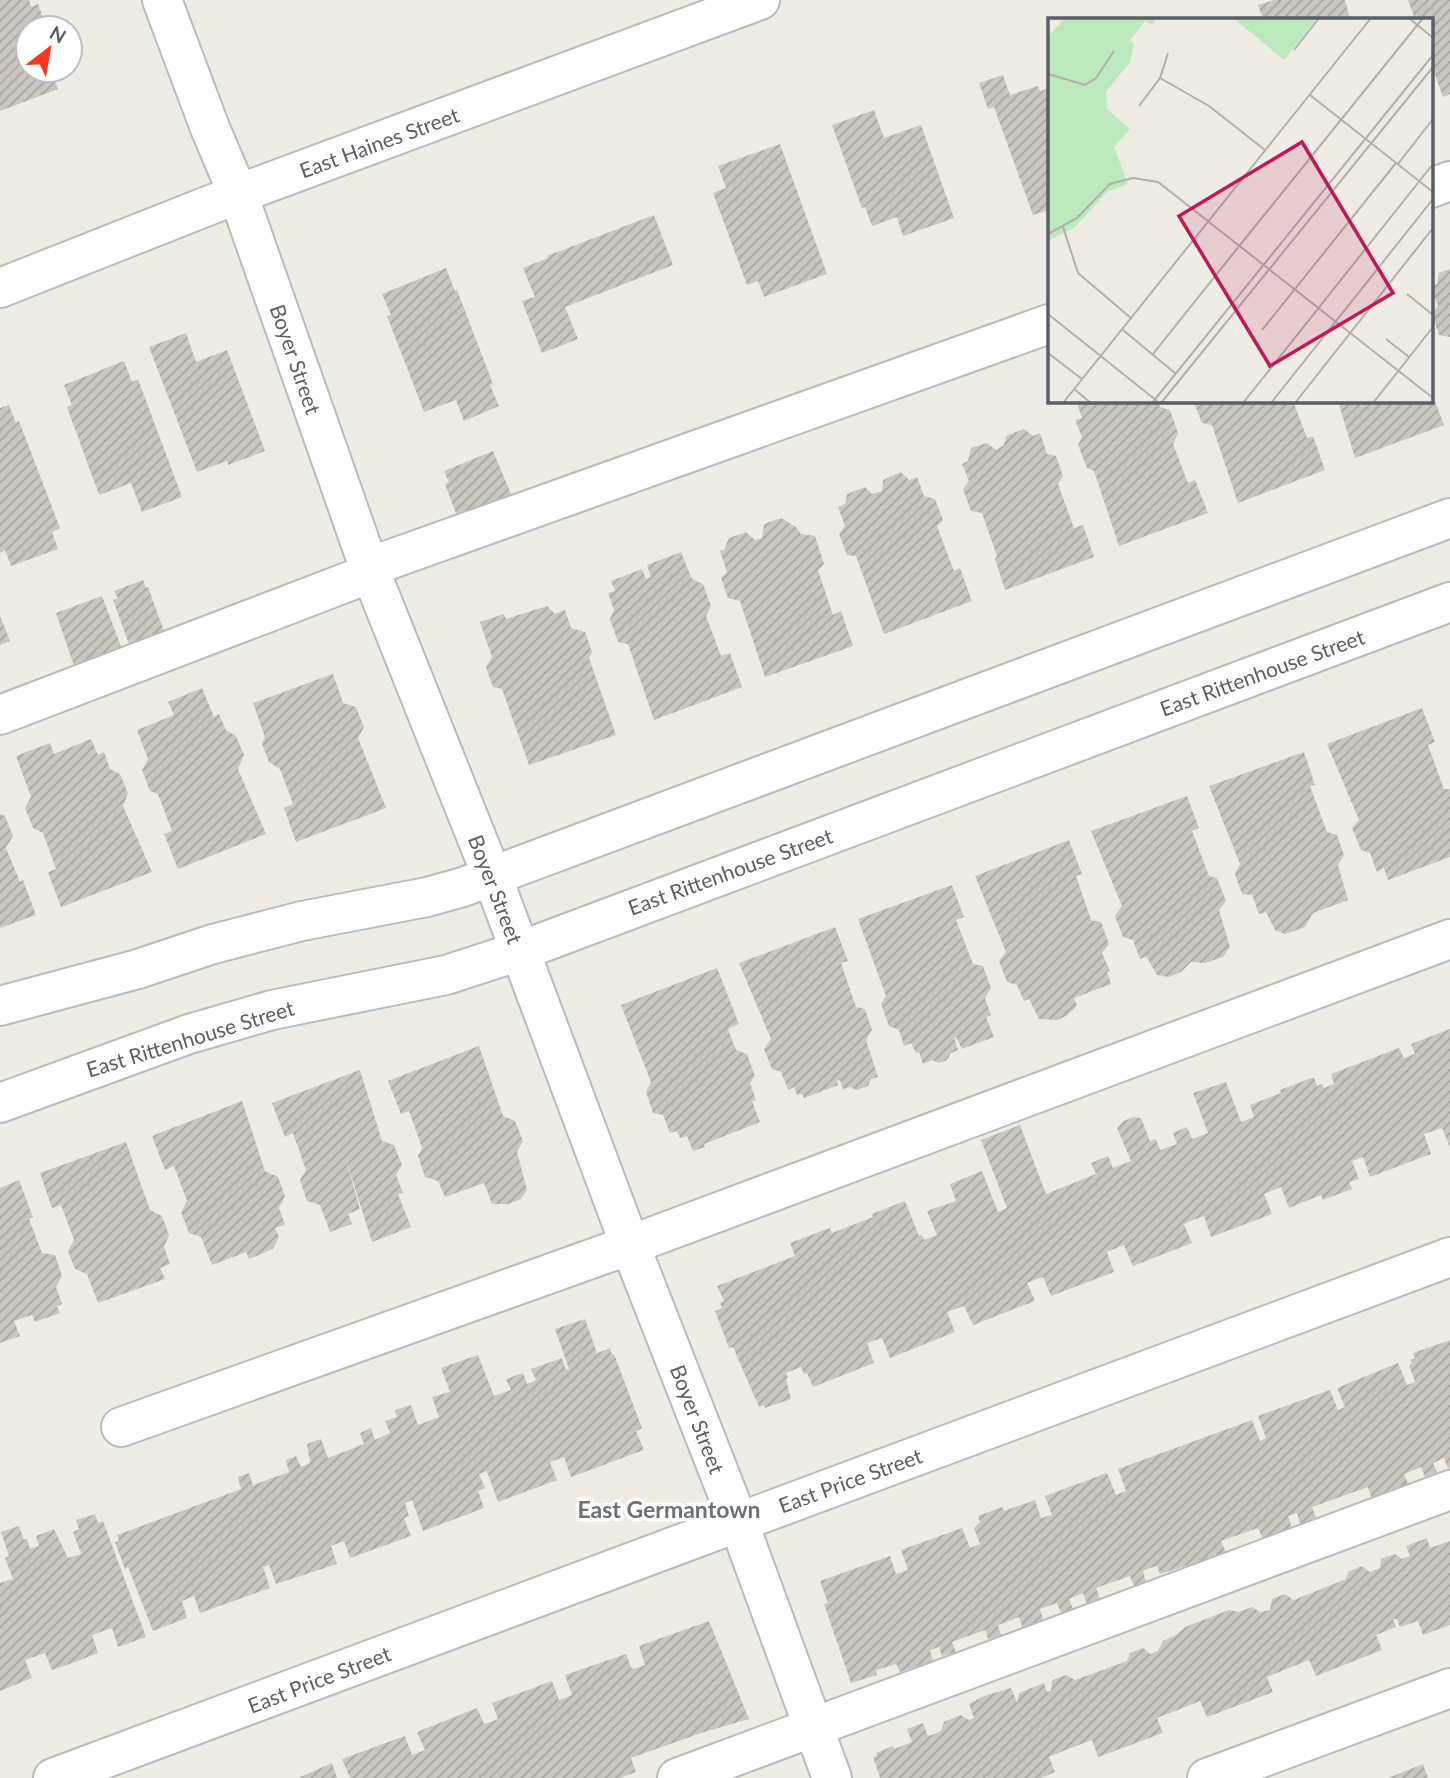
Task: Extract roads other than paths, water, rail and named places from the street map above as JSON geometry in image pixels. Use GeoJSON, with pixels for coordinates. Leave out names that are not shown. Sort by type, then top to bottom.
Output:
{"type":"FeatureCollection","features":[{"type":"Feature","properties":{"kind":"street","name":"Boyer Street"},"geometry":{"type":"LineString","coordinates":[[162,0],[238,194],[370,570],[492,876],[630,1245],[738,1521],[832,1778]]}},
{"type":"Feature","properties":{"kind":"street","name":"East Haines Street"},"geometry":{"type":"LineString","coordinates":[[0,288],[238,194],[761,0]]}},
{"type":"Feature","properties":{"kind":"street"},"geometry":{"type":"LineString","coordinates":[[1432,188],[1450,181]]}},
{"type":"Feature","properties":{"kind":"street"},"geometry":{"type":"LineString","coordinates":[[0,715],[370,570],[1048,324]]}},
{"type":"Feature","properties":{"kind":"street"},"geometry":{"type":"LineString","coordinates":[[0,1006],[138,969],[213,944],[302,921],[426,897],[492,876],[1450,518]]}},
{"type":"Feature","properties":{"kind":"street","name":"East Rittenhouse Street"},"geometry":{"type":"LineString","coordinates":[[0,1103],[189,1034],[272,1010],[446,975],[520,951],[1450,602]]}},
{"type":"Feature","properties":{"kind":"street"},"geometry":{"type":"LineString","coordinates":[[121,1427],[630,1245],[1450,939]]}},
{"type":"Feature","properties":{"kind":"street","name":"East Price Street"},"geometry":{"type":"LineString","coordinates":[[53,1778],[1450,1256]]}},
{"type":"Feature","properties":{"kind":"street"},"geometry":{"type":"LineString","coordinates":[[677,1778],[1450,1490]]}},
{"type":"Feature","properties":{"kind":"street"},"geometry":{"type":"LineString","coordinates":[[1207,1778],[1450,1688]]}},
{"type":"Feature","properties":{"kind":"district","name":"East Germantown"},"geometry":{"type":"Point","coordinates":[669,1509]}}]}
